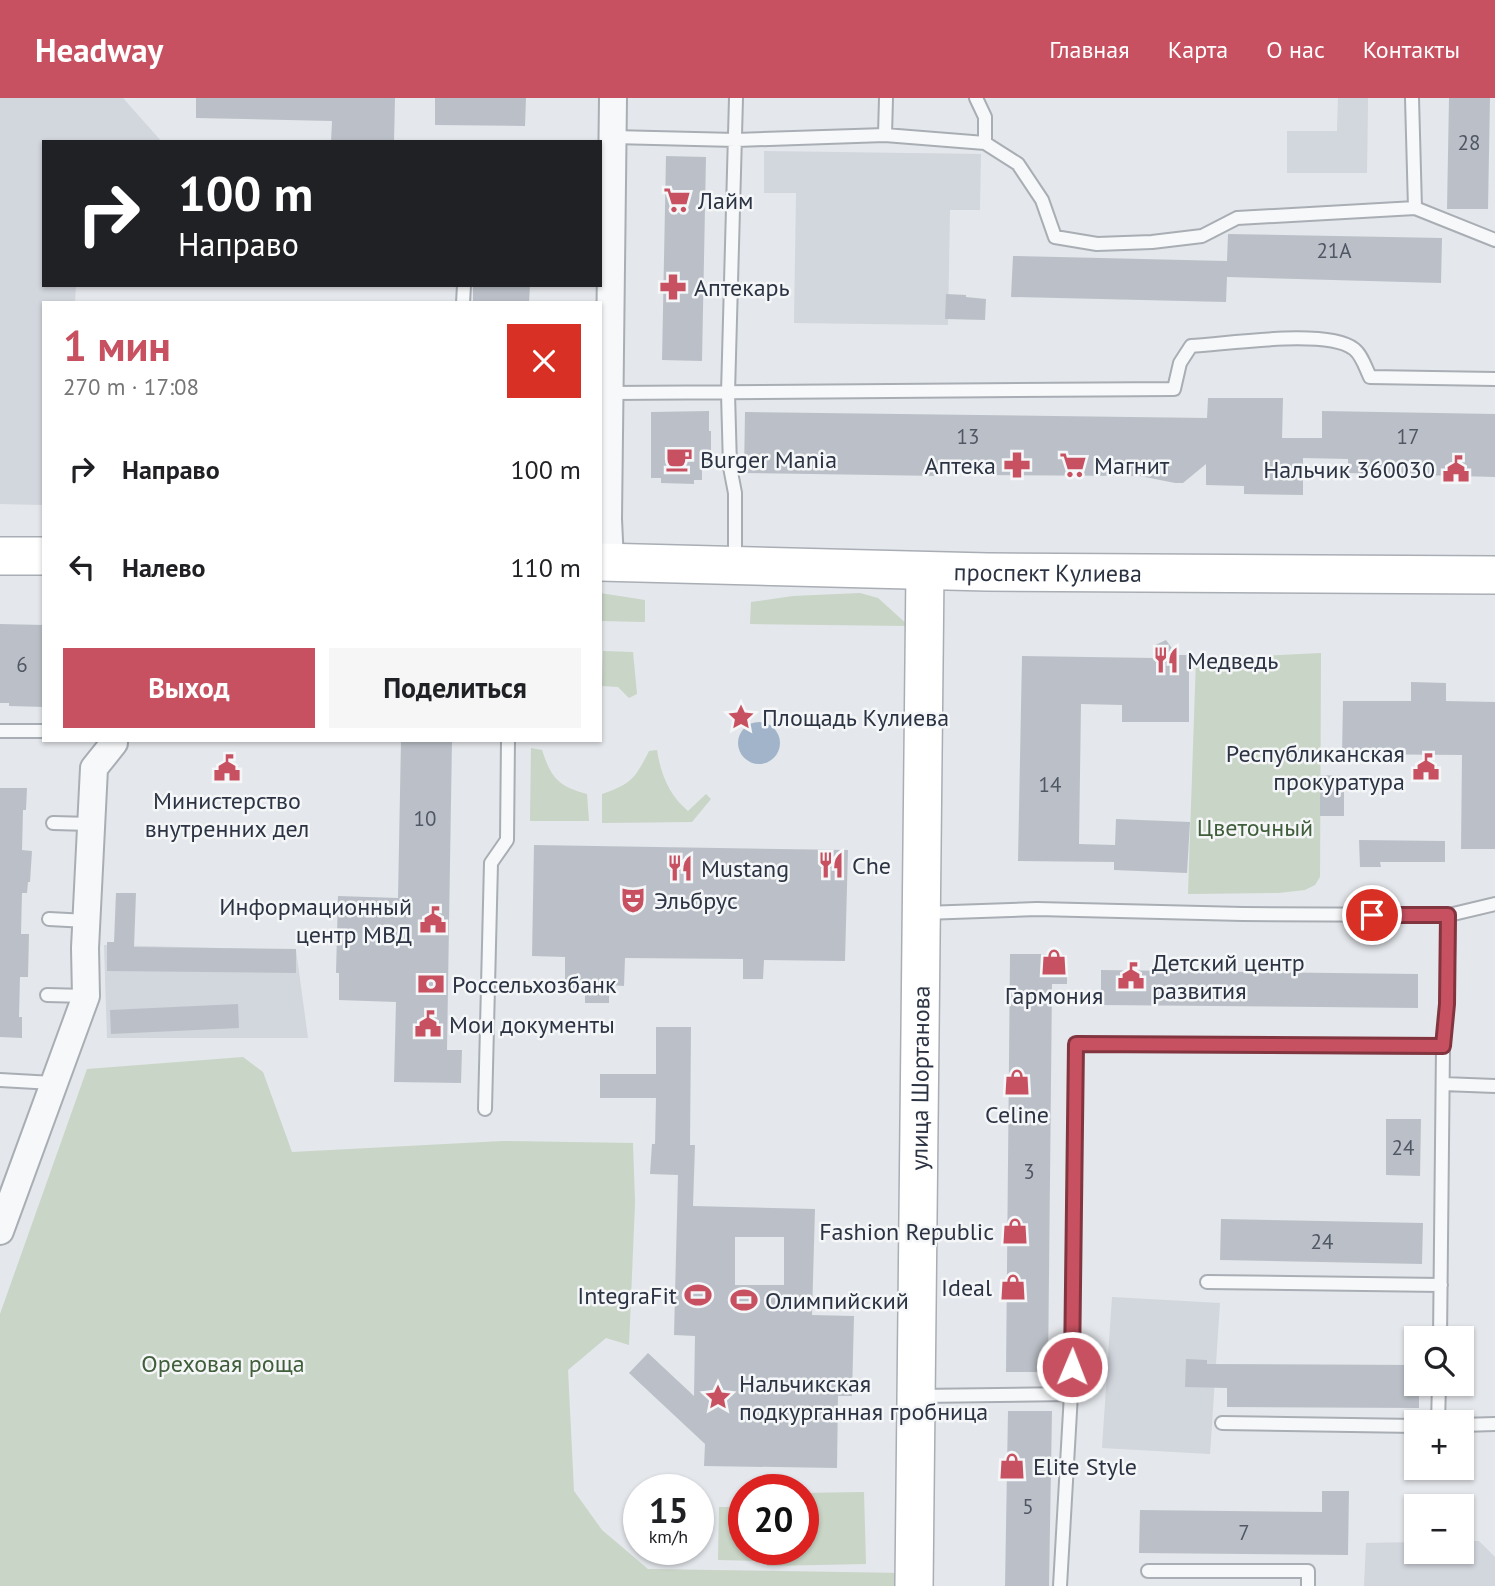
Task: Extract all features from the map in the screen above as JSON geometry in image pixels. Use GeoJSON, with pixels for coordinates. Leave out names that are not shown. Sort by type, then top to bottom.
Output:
{"type":"FeatureCollection","features":[{"type":"Feature","properties":{"kind":"street"},"geometry":{"type":"LineString","coordinates":[[605,562],[609,393],[606,164],[613,137],[613,98]]}},
{"type":"Feature","properties":{"kind":"street"},"geometry":{"type":"LineString","coordinates":[[0,556],[42,556]]}},
{"type":"Feature","properties":{"kind":"street","name":"проспект Кулиева"},"geometry":{"type":"LineString","coordinates":[[605,562],[925,571],[1495,575]]}},
{"type":"Feature","properties":{"kind":"street","name":"улица Шортанова"},"geometry":{"type":"LineString","coordinates":[[914,1586],[925,571]]}},
{"type":"Feature","properties":{"kind":"street"},"geometry":{"type":"LineString","coordinates":[[0,1231],[86,996],[94,768],[114,742]]}},
{"type":"Feature","properties":{"kind":"lane"},"geometry":{"type":"LineString","coordinates":[[735,566],[735,493],[730,467],[728,393],[736,98]]}},
{"type":"Feature","properties":{"kind":"lane"},"geometry":{"type":"LineString","coordinates":[[886,98],[886,135]]}},
{"type":"Feature","properties":{"kind":"lane"},"geometry":{"type":"LineString","coordinates":[[976,98],[985,117],[985,143]]}},
{"type":"Feature","properties":{"kind":"lane"},"geometry":{"type":"LineString","coordinates":[[1412,98],[1415,208]]}},
{"type":"Feature","properties":{"kind":"lane"},"geometry":{"type":"LineString","coordinates":[[613,137],[736,140],[886,135],[985,143],[1018,164],[1042,200],[1055,237],[1097,244],[1152,242],[1202,236],[1237,218],[1415,208],[1495,240]]}},
{"type":"Feature","properties":{"kind":"lane"},"geometry":{"type":"LineString","coordinates":[[609,393],[1174,389],[1180,363],[1191,346],[1304,338],[1337,340],[1356,350],[1370,377],[1495,379]]}},
{"type":"Feature","properties":{"kind":"lane"},"geometry":{"type":"LineString","coordinates":[[0,731],[42,731]]}},
{"type":"Feature","properties":{"kind":"lane"},"geometry":{"type":"LineString","coordinates":[[485,1109],[491,863],[507,840],[508,742]]}},
{"type":"Feature","properties":{"kind":"lane"},"geometry":{"type":"LineString","coordinates":[[53,823],[91,824]]}},
{"type":"Feature","properties":{"kind":"lane"},"geometry":{"type":"LineString","coordinates":[[920,913],[1037,909],[1448,915],[1495,904]]}},
{"type":"Feature","properties":{"kind":"lane"},"geometry":{"type":"LineString","coordinates":[[1440,1326],[1443,1046],[1447,1004],[1448,915]]}},
{"type":"Feature","properties":{"kind":"lane"},"geometry":{"type":"LineString","coordinates":[[49,919],[87,921]]}},
{"type":"Feature","properties":{"kind":"lane"},"geometry":{"type":"LineString","coordinates":[[47,995],[86,996]]}},
{"type":"Feature","properties":{"kind":"lane"},"geometry":{"type":"LineString","coordinates":[[1060,1586],[1071,1394],[1076,1044],[1443,1046]]}},
{"type":"Feature","properties":{"kind":"lane"},"geometry":{"type":"LineString","coordinates":[[0,1080],[53,1083]]}},
{"type":"Feature","properties":{"kind":"lane"},"geometry":{"type":"LineString","coordinates":[[1443,1084],[1495,1086]]}},
{"type":"Feature","properties":{"kind":"lane"},"geometry":{"type":"LineString","coordinates":[[1207,1282],[1441,1286]]}},
{"type":"Feature","properties":{"kind":"lane"},"geometry":{"type":"LineString","coordinates":[[917,1395],[1071,1394]]}},
{"type":"Feature","properties":{"kind":"lane"},"geometry":{"type":"LineString","coordinates":[[1222,1423],[1404,1426]]}},
{"type":"Feature","properties":{"kind":"lane"},"geometry":{"type":"LineString","coordinates":[[1474,1425],[1495,1424]]}},
{"type":"Feature","properties":{"kind":"lane"},"geometry":{"type":"LineString","coordinates":[[1147,1571],[1308,1571],[1308,1586]]}},
{"type":"Feature","properties":{"kind":"shaded area"},"geometry":{"type":"Polygon","coordinates":[[[0,98],[123,98],[160,140],[42,140],[42,287],[76,287],[75,301],[42,301],[42,505],[0,504],[0,98]]]}},
{"type":"Feature","properties":{"kind":"shaded area"},"geometry":{"type":"Polygon","coordinates":[[[1338,98],[1368,98],[1367,173],[1287,173],[1287,131],[1337,131],[1338,98]]]}},
{"type":"Feature","properties":{"kind":"shaded area"},"geometry":{"type":"Polygon","coordinates":[[[764,151],[981,154],[980,210],[950,210],[948,325],[794,323],[796,193],[764,193],[764,151]]]}},
{"type":"Feature","properties":{"kind":"shaded area"},"geometry":{"type":"Polygon","coordinates":[[[104,945],[296,950],[308,1038],[107,1038],[104,945]]]}},
{"type":"Feature","properties":{"kind":"shaded area"},"geometry":{"type":"Polygon","coordinates":[[[1112,1297],[1220,1303],[1210,1454],[1102,1448],[1112,1297]]]}},
{"type":"Feature","properties":{"kind":"shaded area"},"geometry":{"type":"Polygon","coordinates":[[[1474,1541],[1479,1541],[1495,1557],[1495,1586],[1364,1586],[1366,1543],[1404,1542],[1404,1564],[1474,1564],[1474,1541]]]}},
{"type":"Feature","properties":{"kind":"green space"},"geometry":{"type":"Polygon","coordinates":[[[602,593],[645,600],[645,622],[602,621],[602,593]]]}},
{"type":"Feature","properties":{"kind":"green space"},"geometry":{"type":"Polygon","coordinates":[[[860,593],[878,598],[909,626],[750,624],[751,602],[793,596],[860,593]]]}},
{"type":"Feature","properties":{"kind":"green space"},"geometry":{"type":"Polygon","coordinates":[[[603,651],[633,652],[637,694],[629,698],[618,687],[602,686],[603,651]]]}},
{"type":"Feature","properties":{"kind":"green space","name":"Цветочный"},"geometry":{"type":"Polygon","coordinates":[[[1321,653],[1320,877],[1315,885],[1305,890],[1188,894],[1196,659],[1321,653]]]}},
{"type":"Feature","properties":{"kind":"green space"},"geometry":{"type":"Polygon","coordinates":[[[531,748],[542,750],[552,774],[562,784],[587,794],[589,821],[530,821],[531,748]]]}},
{"type":"Feature","properties":{"kind":"green space"},"geometry":{"type":"Polygon","coordinates":[[[657,750],[667,784],[688,811],[706,794],[711,799],[692,822],[602,823],[602,794],[631,779],[649,751],[657,750]]]}},
{"type":"Feature","properties":{"kind":"green space","name":"Ореховая роща"},"geometry":{"type":"Polygon","coordinates":[[[243,1057],[263,1072],[292,1152],[503,1141],[633,1143],[635,1203],[629,1345],[606,1338],[568,1370],[574,1491],[602,1530],[623,1548],[623,1565],[643,1565],[648,1569],[902,1573],[901,1586],[0,1586],[0,1314],[87,1069],[243,1057]]]}},
{"type":"Feature","properties":{"kind":"green space"},"geometry":{"type":"Polygon","coordinates":[[[864,1492],[866,1564],[819,1565],[819,1493],[864,1492]]]}},
{"type":"Feature","properties":{"kind":"green space"},"geometry":{"type":"Polygon","coordinates":[[[719,1507],[728,1507],[728,1560],[718,1560],[719,1507]]]}},
{"type":"Feature","properties":{"kind":"water"},"geometry":{"type":"Polygon","coordinates":[[[759,722],[773,729],[780,743],[773,757],[759,764],[745,757],[738,743],[745,729],[759,722]]]}},
{"type":"Feature","properties":{"kind":"building"},"geometry":{"type":"Polygon","coordinates":[[[196,98],[395,98],[394,140],[331,140],[332,121],[196,118],[196,98]]]}},
{"type":"Feature","properties":{"kind":"building"},"geometry":{"type":"Polygon","coordinates":[[[435,98],[526,98],[525,126],[435,125],[435,98]]]}},
{"type":"Feature","properties":{"kind":"building"},"geometry":{"type":"Polygon","coordinates":[[[1449,98],[1490,98],[1488,209],[1447,209],[1449,98]]]}},
{"type":"Feature","properties":{"kind":"building"},"geometry":{"type":"Polygon","coordinates":[[[666,156],[706,157],[702,361],[662,360],[666,156]]]}},
{"type":"Feature","properties":{"kind":"building"},"geometry":{"type":"Polygon","coordinates":[[[1228,234],[1442,238],[1441,283],[1227,277],[1226,302],[1011,297],[1013,256],[1227,261],[1228,234]]]}},
{"type":"Feature","properties":{"kind":"building"},"geometry":{"type":"Polygon","coordinates":[[[473,287],[530,287],[529,301],[473,301],[473,287]]]}},
{"type":"Feature","properties":{"kind":"building"},"geometry":{"type":"Polygon","coordinates":[[[946,294],[986,299],[985,320],[945,319],[946,294]]]}},
{"type":"Feature","properties":{"kind":"building"},"geometry":{"type":"Polygon","coordinates":[[[1208,398],[1283,398],[1282,438],[1322,438],[1322,411],[1495,414],[1495,477],[1348,473],[1348,459],[1303,458],[1303,495],[1244,494],[1244,486],[1206,485],[1206,464],[1183,483],[1140,476],[975,475],[941,459],[941,476],[744,473],[745,412],[1207,418],[1208,398]]]}},
{"type":"Feature","properties":{"kind":"building"},"geometry":{"type":"Polygon","coordinates":[[[709,411],[711,470],[702,470],[702,480],[694,480],[694,484],[661,483],[661,478],[651,478],[651,412],[709,411]]]}},
{"type":"Feature","properties":{"kind":"building"},"geometry":{"type":"Polygon","coordinates":[[[0,624],[42,625],[42,707],[9,706],[9,703],[0,703],[0,624]]]}},
{"type":"Feature","properties":{"kind":"building"},"geometry":{"type":"Polygon","coordinates":[[[1166,640],[1177,655],[1189,655],[1189,722],[1122,722],[1122,705],[1081,704],[1079,844],[1115,845],[1116,819],[1190,822],[1187,873],[1114,870],[1114,862],[1018,861],[1022,656],[1154,658],[1153,646],[1166,640]]]}},
{"type":"Feature","properties":{"kind":"building"},"geometry":{"type":"Polygon","coordinates":[[[1411,682],[1446,683],[1446,701],[1495,702],[1495,849],[1461,849],[1462,755],[1342,754],[1343,701],[1411,701],[1411,682]]]}},
{"type":"Feature","properties":{"kind":"building"},"geometry":{"type":"Polygon","coordinates":[[[401,742],[452,742],[447,1050],[462,1050],[461,1083],[394,1082],[396,1002],[339,1000],[339,973],[336,973],[338,896],[398,898],[401,742]]]}},
{"type":"Feature","properties":{"kind":"building"},"geometry":{"type":"Polygon","coordinates":[[[1320,775],[1344,776],[1344,816],[1320,816],[1320,775]]]}},
{"type":"Feature","properties":{"kind":"building"},"geometry":{"type":"Polygon","coordinates":[[[0,788],[27,788],[26,810],[23,810],[22,850],[32,851],[30,882],[27,893],[22,893],[21,934],[29,934],[28,977],[20,977],[19,1017],[22,1017],[22,1038],[0,1037],[0,788]]]}},
{"type":"Feature","properties":{"kind":"building"},"geometry":{"type":"Polygon","coordinates":[[[1359,840],[1445,841],[1445,862],[1380,862],[1381,867],[1360,867],[1359,840]]]}},
{"type":"Feature","properties":{"kind":"building"},"geometry":{"type":"Polygon","coordinates":[[[534,845],[848,850],[845,961],[764,960],[763,979],[743,979],[743,959],[625,958],[624,986],[609,985],[609,1003],[585,1003],[585,988],[565,988],[565,957],[532,956],[534,845]]]}},
{"type":"Feature","properties":{"kind":"building"},"geometry":{"type":"Polygon","coordinates":[[[116,893],[136,893],[134,947],[296,949],[296,973],[107,971],[107,942],[114,942],[116,893]]]}},
{"type":"Feature","properties":{"kind":"building"},"geometry":{"type":"Polygon","coordinates":[[[1010,954],[1067,954],[1067,984],[1052,984],[1048,1372],[1006,1372],[1010,954]]]}},
{"type":"Feature","properties":{"kind":"building"},"geometry":{"type":"Polygon","coordinates":[[[1101,970],[1418,974],[1418,1008],[1101,1005],[1101,970]]]}},
{"type":"Feature","properties":{"kind":"building"},"geometry":{"type":"Polygon","coordinates":[[[238,1004],[239,1028],[111,1034],[110,1010],[238,1004]]]}},
{"type":"Feature","properties":{"kind":"building"},"geometry":{"type":"Polygon","coordinates":[[[656,1027],[691,1027],[690,1145],[695,1145],[693,1206],[815,1209],[812,1315],[854,1316],[852,1396],[838,1396],[837,1468],[704,1466],[705,1444],[629,1373],[648,1353],[694,1396],[695,1336],[674,1335],[678,1175],[650,1174],[652,1144],[655,1144],[656,1098],[600,1098],[600,1074],[656,1074],[656,1027]],[[735,1237],[735,1285],[784,1285],[784,1237],[735,1237]]]}},
{"type":"Feature","properties":{"kind":"building"},"geometry":{"type":"Polygon","coordinates":[[[1386,1119],[1421,1119],[1420,1176],[1386,1175],[1386,1119]]]}},
{"type":"Feature","properties":{"kind":"building"},"geometry":{"type":"Polygon","coordinates":[[[1221,1219],[1423,1223],[1422,1264],[1220,1260],[1221,1219]]]}},
{"type":"Feature","properties":{"kind":"building"},"geometry":{"type":"Polygon","coordinates":[[[1186,1359],[1207,1360],[1207,1364],[1404,1365],[1404,1396],[1419,1396],[1419,1408],[1227,1407],[1227,1388],[1185,1387],[1186,1359]]]}},
{"type":"Feature","properties":{"kind":"building"},"geometry":{"type":"Polygon","coordinates":[[[1008,1411],[1052,1411],[1049,1586],[1005,1586],[1008,1411]]]}},
{"type":"Feature","properties":{"kind":"building"},"geometry":{"type":"Polygon","coordinates":[[[1322,1491],[1349,1491],[1348,1555],[1139,1553],[1140,1510],[1322,1512],[1322,1491]]]}},
{"type":"Feature","properties":{"kind":"place","name":"Лайм"},"geometry":{"type":"Point","coordinates":[677,200]}},
{"type":"Feature","properties":{"kind":"place","name":"Аптекарь"},"geometry":{"type":"Point","coordinates":[673,287]}},
{"type":"Feature","properties":{"kind":"place","name":"Burger Mania"},"geometry":{"type":"Point","coordinates":[679,459]}},
{"type":"Feature","properties":{"kind":"place","name":"Аптека"},"geometry":{"type":"Point","coordinates":[1017,465]}},
{"type":"Feature","properties":{"kind":"place","name":"Магнит"},"geometry":{"type":"Point","coordinates":[1073,465]}},
{"type":"Feature","properties":{"kind":"place","name":"Нальчик 360030"},"geometry":{"type":"Point","coordinates":[1456,469]}},
{"type":"Feature","properties":{"kind":"place","name":"Медведь"},"geometry":{"type":"Point","coordinates":[1166,660]}},
{"type":"Feature","properties":{"kind":"place","name":"Площадь Кулиева"},"geometry":{"type":"Point","coordinates":[741,717]}},
{"type":"Feature","properties":{"kind":"place","name":"Республиканская прокуратура"},"geometry":{"type":"Point","coordinates":[1426,767]}},
{"type":"Feature","properties":{"kind":"place","name":"Министерство внутренних дел"},"geometry":{"type":"Point","coordinates":[227,768]}},
{"type":"Feature","properties":{"kind":"place","name":"Che"},"geometry":{"type":"Point","coordinates":[831,865]}},
{"type":"Feature","properties":{"kind":"place","name":"Mustang"},"geometry":{"type":"Point","coordinates":[680,868]}},
{"type":"Feature","properties":{"kind":"place","name":"Эльбрус"},"geometry":{"type":"Point","coordinates":[633,900]}},
{"type":"Feature","properties":{"kind":"place","name":"Информационный центр МВД"},"geometry":{"type":"Point","coordinates":[433,920]}},
{"type":"Feature","properties":{"kind":"place","name":"Гармония"},"geometry":{"type":"Point","coordinates":[1054,962]}},
{"type":"Feature","properties":{"kind":"place","name":"Детский центр развития"},"geometry":{"type":"Point","coordinates":[1131,976]}},
{"type":"Feature","properties":{"kind":"place","name":"Россельхозбанк"},"geometry":{"type":"Point","coordinates":[431,984]}},
{"type":"Feature","properties":{"kind":"place","name":"Мои документы"},"geometry":{"type":"Point","coordinates":[428,1024]}},
{"type":"Feature","properties":{"kind":"place","name":"Celine"},"geometry":{"type":"Point","coordinates":[1017,1082]}},
{"type":"Feature","properties":{"kind":"place","name":"Fashion Republic"},"geometry":{"type":"Point","coordinates":[1015,1231]}},
{"type":"Feature","properties":{"kind":"place","name":"Ideal"},"geometry":{"type":"Point","coordinates":[1013,1287]}},
{"type":"Feature","properties":{"kind":"place","name":"IntegraFit"},"geometry":{"type":"Point","coordinates":[698,1295]}},
{"type":"Feature","properties":{"kind":"place","name":"Олимпийский"},"geometry":{"type":"Point","coordinates":[744,1300]}},
{"type":"Feature","properties":{"kind":"place","name":"Нальчикская подкурганная гробница"},"geometry":{"type":"Point","coordinates":[718,1397]}},
{"type":"Feature","properties":{"kind":"place","name":"Elite Style"},"geometry":{"type":"Point","coordinates":[1012,1466]}},
{"type":"Feature","properties":{"kind":"route"},"geometry":{"type":"LineString","coordinates":[[1072,1367],[1076,1044],[1443,1046],[1447,1004],[1448,915],[1372,915]]}}]}
